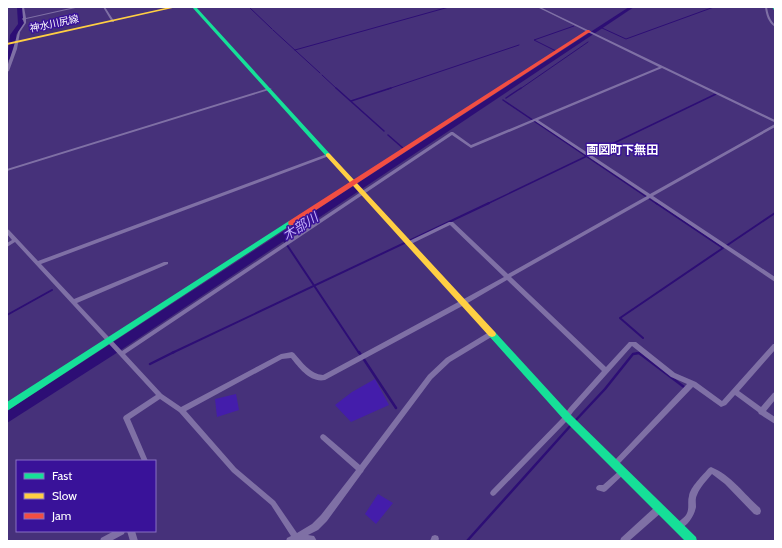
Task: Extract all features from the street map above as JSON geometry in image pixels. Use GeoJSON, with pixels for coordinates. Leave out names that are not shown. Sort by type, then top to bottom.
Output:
{"type":"FeatureCollection","features":[{"type":"Feature","properties":{"kind":"street"},"geometry":{"type":"LineString","coordinates":[[7,71],[12,43],[25,23],[23,19],[23,7]]}},
{"type":"Feature","properties":{"kind":"street"},"geometry":{"type":"LineString","coordinates":[[23,19],[79,7]]}},
{"type":"Feature","properties":{"kind":"street"},"geometry":{"type":"LineString","coordinates":[[104,7],[113,21]]}},
{"type":"Feature","properties":{"kind":"street","name":"神水川尻線"},"geometry":{"type":"LineString","coordinates":[[12,43],[175,7]]}},
{"type":"Feature","properties":{"kind":"street"},"geometry":{"type":"LineString","coordinates":[[194,7],[568,417],[616,463],[622,472],[659,509],[679,526],[692,541]]}},
{"type":"Feature","properties":{"kind":"street"},"geometry":{"type":"LineString","coordinates":[[538,7],[775,122]]}},
{"type":"Feature","properties":{"kind":"street"},"geometry":{"type":"LineString","coordinates":[[766,7],[770,22],[775,26]]}},
{"type":"Feature","properties":{"kind":"street"},"geometry":{"type":"LineString","coordinates":[[7,407],[354,183],[591,33]]}},
{"type":"Feature","properties":{"kind":"street"},"geometry":{"type":"LineString","coordinates":[[121,354],[452,133],[471,147],[661,67]]}},
{"type":"Feature","properties":{"kind":"street"},"geometry":{"type":"LineString","coordinates":[[7,170],[270,89]]}},
{"type":"Feature","properties":{"kind":"street"},"geometry":{"type":"LineString","coordinates":[[536,120],[775,280]]}},
{"type":"Feature","properties":{"kind":"street"},"geometry":{"type":"LineString","coordinates":[[181,410],[281,357],[292,355],[308,372],[316,378],[323,378],[363,358],[464,302],[775,125]]}},
{"type":"Feature","properties":{"kind":"street"},"geometry":{"type":"LineString","coordinates":[[39,263],[328,155]]}},
{"type":"Feature","properties":{"kind":"street"},"geometry":{"type":"LineString","coordinates":[[409,243],[451,223],[606,371]]}},
{"type":"Feature","properties":{"kind":"street"},"geometry":{"type":"LineString","coordinates":[[7,231],[39,263],[160,396],[181,410],[234,470],[273,503],[293,539]]}},
{"type":"Feature","properties":{"kind":"street"},"geometry":{"type":"LineString","coordinates":[[7,245],[15,240]]}},
{"type":"Feature","properties":{"kind":"street"},"geometry":{"type":"LineString","coordinates":[[73,302],[166,263]]}},
{"type":"Feature","properties":{"kind":"street"},"geometry":{"type":"LineString","coordinates":[[293,539],[315,527],[324,518],[430,377],[448,360],[491,334]]}},
{"type":"Feature","properties":{"kind":"street"},"geometry":{"type":"LineString","coordinates":[[493,494],[568,417],[571,410],[629,346],[634,344],[673,375],[692,383],[721,404],[724,403],[775,346]]}},
{"type":"Feature","properties":{"kind":"street"},"geometry":{"type":"LineString","coordinates":[[616,463],[692,383]]}},
{"type":"Feature","properties":{"kind":"street"},"geometry":{"type":"LineString","coordinates":[[734,391],[775,421]]}},
{"type":"Feature","properties":{"kind":"street"},"geometry":{"type":"LineString","coordinates":[[761,412],[775,395]]}},
{"type":"Feature","properties":{"kind":"street"},"geometry":{"type":"LineString","coordinates":[[145,460],[126,418],[160,396]]}},
{"type":"Feature","properties":{"kind":"street"},"geometry":{"type":"LineString","coordinates":[[323,437],[361,470]]}},
{"type":"Feature","properties":{"kind":"street"},"geometry":{"type":"LineString","coordinates":[[679,526],[689,517],[692,508],[692,496],[697,487],[711,470],[725,480],[757,511]]}},
{"type":"Feature","properties":{"kind":"street"},"geometry":{"type":"LineString","coordinates":[[599,488],[604,489],[622,472]]}},
{"type":"Feature","properties":{"kind":"street"},"geometry":{"type":"LineString","coordinates":[[624,541],[659,509]]}},
{"type":"Feature","properties":{"kind":"street"},"geometry":{"type":"LineString","coordinates":[[104,541],[119,532]]}},
{"type":"Feature","properties":{"kind":"street"},"geometry":{"type":"LineString","coordinates":[[293,539],[311,539],[313,541]]}},
{"type":"Feature","properties":{"kind":"shaded area"},"geometry":{"type":"Polygon","coordinates":[[[375,379],[389,405],[351,422],[335,405],[352,392],[375,379]]]}},
{"type":"Feature","properties":{"kind":"shaded area"},"geometry":{"type":"Polygon","coordinates":[[[236,394],[239,410],[217,417],[215,399],[236,394]]]}},
{"type":"Feature","properties":{"kind":"shaded area"},"geometry":{"type":"Polygon","coordinates":[[[378,494],[393,503],[376,524],[365,514],[378,494]]]}},
{"type":"Feature","properties":{"kind":"water","name":"木部川"},"geometry":{"type":"Polygon","coordinates":[[[629,7],[634,7],[115,354],[7,423],[7,411],[629,7]]]}},
{"type":"Feature","properties":{"kind":"waterway"},"geometry":{"type":"LineString","coordinates":[[7,59],[13,44],[13,35],[21,24],[20,7]]}},
{"type":"Feature","properties":{"kind":"waterway"},"geometry":{"type":"LineString","coordinates":[[249,7],[272,29]]}},
{"type":"Feature","properties":{"kind":"waterway"},"geometry":{"type":"LineString","coordinates":[[295,50],[449,7]]}},
{"type":"Feature","properties":{"kind":"waterway"},"geometry":{"type":"LineString","coordinates":[[602,28],[626,39],[714,7]]}},
{"type":"Feature","properties":{"kind":"waterway"},"geometry":{"type":"LineString","coordinates":[[556,51],[534,40],[574,26]]}},
{"type":"Feature","properties":{"kind":"waterway"},"geometry":{"type":"LineString","coordinates":[[273,30],[320,73]]}},
{"type":"Feature","properties":{"kind":"waterway"},"geometry":{"type":"LineString","coordinates":[[520,89],[588,42]]}},
{"type":"Feature","properties":{"kind":"waterway"},"geometry":{"type":"LineString","coordinates":[[390,88],[519,45]]}},
{"type":"Feature","properties":{"kind":"waterway"},"geometry":{"type":"LineString","coordinates":[[322,75],[337,89]]}},
{"type":"Feature","properties":{"kind":"waterway"},"geometry":{"type":"LineString","coordinates":[[336,88],[384,131]]}},
{"type":"Feature","properties":{"kind":"waterway"},"geometry":{"type":"LineString","coordinates":[[351,101],[390,88]]}},
{"type":"Feature","properties":{"kind":"waterway"},"geometry":{"type":"LineString","coordinates":[[506,98],[521,88]]}},
{"type":"Feature","properties":{"kind":"waterway"},"geometry":{"type":"LineString","coordinates":[[591,154],[716,94]]}},
{"type":"Feature","properties":{"kind":"waterway"},"geometry":{"type":"LineString","coordinates":[[503,100],[586,156]]}},
{"type":"Feature","properties":{"kind":"waterway"},"geometry":{"type":"LineString","coordinates":[[388,135],[404,149]]}},
{"type":"Feature","properties":{"kind":"waterway"},"geometry":{"type":"LineString","coordinates":[[487,204],[586,156]]}},
{"type":"Feature","properties":{"kind":"waterway"},"geometry":{"type":"LineString","coordinates":[[586,156],[657,204]]}},
{"type":"Feature","properties":{"kind":"waterway"},"geometry":{"type":"LineString","coordinates":[[314,286],[489,203]]}},
{"type":"Feature","properties":{"kind":"waterway"},"geometry":{"type":"LineString","coordinates":[[643,338],[620,318],[723,248],[656,203]]}},
{"type":"Feature","properties":{"kind":"waterway"},"geometry":{"type":"LineString","coordinates":[[726,246],[775,213]]}},
{"type":"Feature","properties":{"kind":"waterway","name":"木部川"},"geometry":{"type":"LineString","coordinates":[[283,239],[314,286]]}},
{"type":"Feature","properties":{"kind":"waterway"},"geometry":{"type":"LineString","coordinates":[[172,353],[314,286]]}},
{"type":"Feature","properties":{"kind":"waterway"},"geometry":{"type":"LineString","coordinates":[[314,286],[359,353]]}},
{"type":"Feature","properties":{"kind":"waterway"},"geometry":{"type":"LineString","coordinates":[[7,315],[52,290]]}},
{"type":"Feature","properties":{"kind":"waterway"},"geometry":{"type":"LineString","coordinates":[[359,352],[396,408]]}},
{"type":"Feature","properties":{"kind":"waterway"},"geometry":{"type":"LineString","coordinates":[[150,364],[172,353]]}},
{"type":"Feature","properties":{"kind":"waterway"},"geometry":{"type":"LineString","coordinates":[[575,421],[605,389],[633,354],[639,353]]}},
{"type":"Feature","properties":{"kind":"waterway"},"geometry":{"type":"LineString","coordinates":[[639,353],[684,387]]}},
{"type":"Feature","properties":{"kind":"waterway"},"geometry":{"type":"LineString","coordinates":[[467,541],[572,424]]}},
{"type":"Feature","properties":{"kind":"traffic: fast"},"geometry":{"type":"LineString","coordinates":[[194,7],[328,155]]}},
{"type":"Feature","properties":{"kind":"traffic: fast"},"geometry":{"type":"LineString","coordinates":[[7,407],[291,223]]}},
{"type":"Feature","properties":{"kind":"traffic: fast"},"geometry":{"type":"LineString","coordinates":[[492,334],[568,418],[692,541]]}},
{"type":"Feature","properties":{"kind":"traffic: slow"},"geometry":{"type":"LineString","coordinates":[[7,44],[175,7]]}},
{"type":"Feature","properties":{"kind":"traffic: slow"},"geometry":{"type":"LineString","coordinates":[[328,155],[492,334]]}},
{"type":"Feature","properties":{"kind":"traffic: jam"},"geometry":{"type":"LineString","coordinates":[[291,223],[588,31],[589,32]]}},
{"type":"Feature","properties":{"kind":"district","name":"画図町下無田"},"geometry":{"type":"Point","coordinates":[622,150]}}]}
